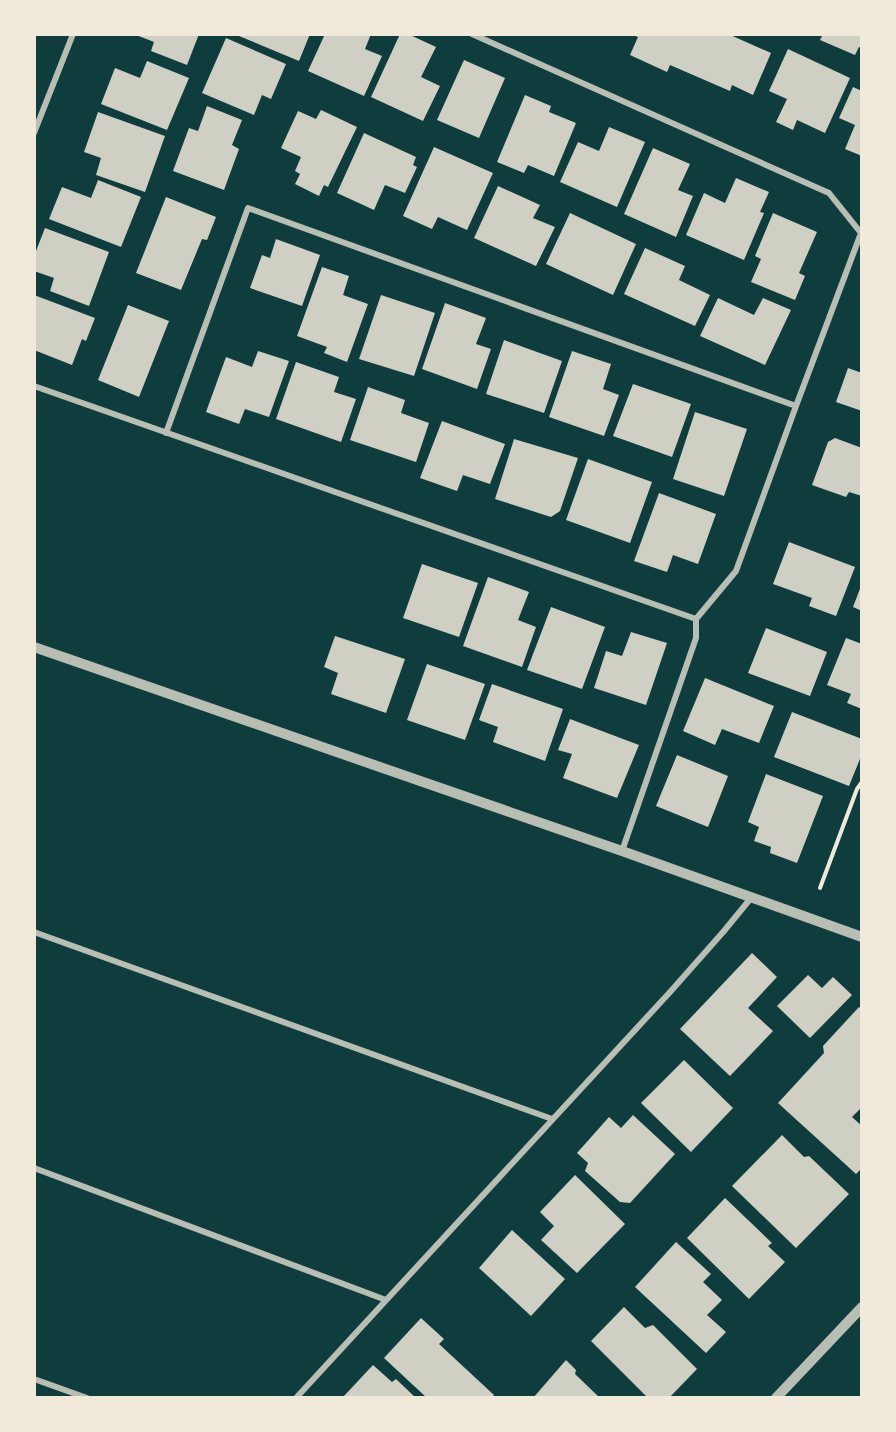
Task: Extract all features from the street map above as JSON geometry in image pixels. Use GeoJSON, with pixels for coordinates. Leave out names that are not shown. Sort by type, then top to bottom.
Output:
{"type":"FeatureCollection","features":[{"type":"Feature","properties":{"kind":"street"},"geometry":{"type":"LineString","coordinates":[[34,133],[73,34]]}},
{"type":"Feature","properties":{"kind":"street"},"geometry":{"type":"LineString","coordinates":[[472,34],[829,193],[861,233],[736,571],[696,619],[696,638],[622,851]]}},
{"type":"Feature","properties":{"kind":"street"},"geometry":{"type":"LineString","coordinates":[[166,433],[248,208],[796,406]]}},
{"type":"Feature","properties":{"kind":"street"},"geometry":{"type":"LineString","coordinates":[[34,386],[696,619]]}},
{"type":"Feature","properties":{"kind":"street"},"geometry":{"type":"LineString","coordinates":[[34,647],[622,851],[861,937]]}},
{"type":"Feature","properties":{"kind":"street"},"geometry":{"type":"LineString","coordinates":[[296,1398],[671,990],[751,898]]}},
{"type":"Feature","properties":{"kind":"street"},"geometry":{"type":"LineString","coordinates":[[34,932],[552,1119]]}},
{"type":"Feature","properties":{"kind":"street"},"geometry":{"type":"LineString","coordinates":[[34,1168],[386,1300]]}},
{"type":"Feature","properties":{"kind":"street"},"geometry":{"type":"LineString","coordinates":[[776,1398],[861,1307]]}},
{"type":"Feature","properties":{"kind":"street"},"geometry":{"type":"LineString","coordinates":[[34,1379],[87,1398]]}},
{"type":"Feature","properties":{"kind":"path"},"geometry":{"type":"LineString","coordinates":[[819,892],[861,782]]}},
{"type":"Feature","properties":{"kind":"building"},"geometry":{"type":"Polygon","coordinates":[[[199,34],[187,65],[151,51],[154,42],[136,35],[199,34]]]}},
{"type":"Feature","properties":{"kind":"building"},"geometry":{"type":"Polygon","coordinates":[[[240,34],[310,34],[299,61],[239,36],[240,34]]]}},
{"type":"Feature","properties":{"kind":"building"},"geometry":{"type":"Polygon","coordinates":[[[325,34],[371,34],[365,49],[382,56],[364,96],[308,71],[325,34]]]}},
{"type":"Feature","properties":{"kind":"building"},"geometry":{"type":"Polygon","coordinates":[[[400,34],[408,34],[436,47],[421,77],[440,86],[423,121],[371,97],[400,34]]]}},
{"type":"Feature","properties":{"kind":"building"},"geometry":{"type":"Polygon","coordinates":[[[631,34],[728,34],[771,53],[753,95],[732,85],[730,91],[670,65],[667,72],[630,55],[638,37],[631,34]]]}},
{"type":"Feature","properties":{"kind":"building"},"geometry":{"type":"Polygon","coordinates":[[[823,34],[862,34],[862,48],[859,47],[855,55],[820,40],[823,34]]]}},
{"type":"Feature","properties":{"kind":"building"},"geometry":{"type":"Polygon","coordinates":[[[226,38],[286,64],[271,99],[262,95],[254,115],[202,93],[226,38]]]}},
{"type":"Feature","properties":{"kind":"building"},"geometry":{"type":"Polygon","coordinates":[[[788,49],[850,78],[825,133],[797,120],[793,130],[776,122],[787,99],[769,91],[788,49]]]}},
{"type":"Feature","properties":{"kind":"building"},"geometry":{"type":"Polygon","coordinates":[[[464,60],[505,78],[479,138],[437,120],[464,60]]]}},
{"type":"Feature","properties":{"kind":"building"},"geometry":{"type":"Polygon","coordinates":[[[147,61],[189,78],[167,130],[101,104],[115,68],[140,78],[147,61]]]}},
{"type":"Feature","properties":{"kind":"building"},"geometry":{"type":"Polygon","coordinates":[[[853,87],[862,91],[862,156],[845,149],[855,125],[839,118],[853,87]]]}},
{"type":"Feature","properties":{"kind":"building"},"geometry":{"type":"Polygon","coordinates":[[[525,95],[551,106],[549,112],[576,123],[554,176],[528,165],[524,173],[497,162],[525,95]]]}},
{"type":"Feature","properties":{"kind":"building"},"geometry":{"type":"Polygon","coordinates":[[[207,106],[242,120],[232,145],[239,149],[224,190],[173,171],[189,128],[198,131],[207,106]]]}},
{"type":"Feature","properties":{"kind":"building"},"geometry":{"type":"Polygon","coordinates":[[[321,110],[357,127],[328,187],[324,185],[319,196],[295,184],[300,174],[295,171],[301,157],[281,148],[298,111],[316,119],[321,110]]]}},
{"type":"Feature","properties":{"kind":"building"},"geometry":{"type":"Polygon","coordinates":[[[98,112],[165,136],[145,192],[96,175],[101,158],[84,152],[98,112]]]}},
{"type":"Feature","properties":{"kind":"building"},"geometry":{"type":"Polygon","coordinates":[[[609,127],[645,142],[617,207],[560,182],[578,142],[599,151],[609,127]]]}},
{"type":"Feature","properties":{"kind":"building"},"geometry":{"type":"Polygon","coordinates":[[[364,133],[416,157],[413,165],[417,167],[405,193],[385,185],[374,210],[337,193],[364,133]]]}},
{"type":"Feature","properties":{"kind":"building"},"geometry":{"type":"Polygon","coordinates":[[[434,147],[493,173],[467,230],[438,217],[432,229],[403,216],[434,147]]]}},
{"type":"Feature","properties":{"kind":"building"},"geometry":{"type":"Polygon","coordinates":[[[653,148],[690,164],[678,190],[693,196],[676,237],[624,214],[653,148]]]}},
{"type":"Feature","properties":{"kind":"building"},"geometry":{"type":"Polygon","coordinates":[[[736,178],[769,192],[760,212],[764,213],[744,260],[686,235],[704,193],[725,203],[736,178]]]}},
{"type":"Feature","properties":{"kind":"building"},"geometry":{"type":"Polygon","coordinates":[[[98,180],[141,197],[121,247],[49,219],[62,187],[91,198],[98,180]]]}},
{"type":"Feature","properties":{"kind":"building"},"geometry":{"type":"Polygon","coordinates":[[[498,186],[540,205],[533,218],[555,227],[536,266],[474,238],[498,186]]]}},
{"type":"Feature","properties":{"kind":"building"},"geometry":{"type":"Polygon","coordinates":[[[166,197],[216,217],[207,240],[202,239],[181,290],[136,273],[166,197]]]}},
{"type":"Feature","properties":{"kind":"building"},"geometry":{"type":"Polygon","coordinates":[[[570,213],[636,244],[613,295],[546,264],[570,213]]]}},
{"type":"Feature","properties":{"kind":"building"},"geometry":{"type":"Polygon","coordinates":[[[773,213],[817,232],[799,273],[805,276],[795,300],[751,282],[761,259],[755,256],[773,213]]]}},
{"type":"Feature","properties":{"kind":"building"},"geometry":{"type":"Polygon","coordinates":[[[45,228],[109,252],[89,306],[50,291],[54,278],[34,271],[34,256],[45,228]]]}},
{"type":"Feature","properties":{"kind":"building"},"geometry":{"type":"Polygon","coordinates":[[[276,239],[320,255],[302,306],[250,288],[262,255],[270,258],[276,239]]]}},
{"type":"Feature","properties":{"kind":"building"},"geometry":{"type":"Polygon","coordinates":[[[645,248],[685,266],[679,280],[710,295],[695,326],[624,294],[645,248]]]}},
{"type":"Feature","properties":{"kind":"building"},"geometry":{"type":"Polygon","coordinates":[[[322,267],[349,276],[343,295],[368,304],[347,362],[324,353],[327,347],[297,336],[322,267]]]}},
{"type":"Feature","properties":{"kind":"building"},"geometry":{"type":"Polygon","coordinates":[[[34,295],[95,318],[86,341],[82,339],[72,365],[34,350],[34,295]]]}},
{"type":"Feature","properties":{"kind":"building"},"geometry":{"type":"Polygon","coordinates":[[[381,295],[435,313],[414,376],[359,359],[381,295]]]}},
{"type":"Feature","properties":{"kind":"building"},"geometry":{"type":"Polygon","coordinates":[[[718,298],[754,315],[763,298],[791,310],[765,365],[700,336],[718,298]]]}},
{"type":"Feature","properties":{"kind":"building"},"geometry":{"type":"Polygon","coordinates":[[[445,303],[486,318],[476,344],[491,349],[477,389],[422,369],[445,303]]]}},
{"type":"Feature","properties":{"kind":"building"},"geometry":{"type":"Polygon","coordinates":[[[128,305],[169,321],[139,397],[98,380],[128,305]]]}},
{"type":"Feature","properties":{"kind":"building"},"geometry":{"type":"Polygon","coordinates":[[[504,340],[562,361],[544,413],[486,394],[504,340]]]}},
{"type":"Feature","properties":{"kind":"building"},"geometry":{"type":"Polygon","coordinates":[[[258,351],[289,361],[269,417],[245,409],[239,424],[206,412],[226,357],[252,367],[258,351]]]}},
{"type":"Feature","properties":{"kind":"building"},"geometry":{"type":"Polygon","coordinates":[[[572,351],[611,364],[603,389],[619,395],[604,436],[549,417],[572,351]]]}},
{"type":"Feature","properties":{"kind":"building"},"geometry":{"type":"Polygon","coordinates":[[[296,362],[339,377],[334,392],[356,399],[341,442],[276,419],[296,362]]]}},
{"type":"Feature","properties":{"kind":"building"},"geometry":{"type":"Polygon","coordinates":[[[848,368],[862,373],[862,411],[836,402],[848,368]]]}},
{"type":"Feature","properties":{"kind":"building"},"geometry":{"type":"Polygon","coordinates":[[[633,384],[691,404],[672,457],[613,436],[633,384]]]}},
{"type":"Feature","properties":{"kind":"building"},"geometry":{"type":"Polygon","coordinates":[[[368,387],[405,400],[401,413],[429,423],[416,462],[350,440],[368,387]]]}},
{"type":"Feature","properties":{"kind":"building"},"geometry":{"type":"Polygon","coordinates":[[[695,412],[747,429],[724,496],[673,479],[695,412]]]}},
{"type":"Feature","properties":{"kind":"building"},"geometry":{"type":"Polygon","coordinates":[[[442,421],[505,444],[490,484],[463,475],[457,491],[420,478],[442,421]]]}},
{"type":"Feature","properties":{"kind":"building"},"geometry":{"type":"Polygon","coordinates":[[[835,438],[862,448],[862,496],[849,492],[846,497],[812,485],[828,442],[835,438]]]}},
{"type":"Feature","properties":{"kind":"building"},"geometry":{"type":"Polygon","coordinates":[[[514,439],[578,458],[560,511],[551,517],[495,499],[514,439]]]}},
{"type":"Feature","properties":{"kind":"building"},"geometry":{"type":"Polygon","coordinates":[[[588,459],[652,482],[630,543],[566,520],[588,459]]]}},
{"type":"Feature","properties":{"kind":"building"},"geometry":{"type":"Polygon","coordinates":[[[659,493],[716,514],[698,564],[673,555],[667,572],[634,561],[659,493]]]}},
{"type":"Feature","properties":{"kind":"building"},"geometry":{"type":"Polygon","coordinates":[[[789,542],[855,567],[836,616],[809,606],[812,598],[773,584],[789,542]]]}},
{"type":"Feature","properties":{"kind":"building"},"geometry":{"type":"Polygon","coordinates":[[[422,564],[478,583],[459,637],[403,618],[422,564]]]}},
{"type":"Feature","properties":{"kind":"building"},"geometry":{"type":"Polygon","coordinates":[[[488,577],[529,592],[518,620],[536,627],[522,667],[463,646],[488,577]]]}},
{"type":"Feature","properties":{"kind":"building"},"geometry":{"type":"Polygon","coordinates":[[[862,586],[862,611],[853,607],[862,586]]]}},
{"type":"Feature","properties":{"kind":"building"},"geometry":{"type":"Polygon","coordinates":[[[551,607],[605,627],[582,689],[527,670],[551,607]]]}},
{"type":"Feature","properties":{"kind":"building"},"geometry":{"type":"Polygon","coordinates":[[[766,628],[827,652],[810,696],[748,673],[766,628]]]}},
{"type":"Feature","properties":{"kind":"building"},"geometry":{"type":"Polygon","coordinates":[[[631,632],[667,643],[646,705],[594,688],[606,651],[622,656],[631,632]]]}},
{"type":"Feature","properties":{"kind":"building"},"geometry":{"type":"Polygon","coordinates":[[[335,636],[405,659],[386,713],[331,694],[338,673],[324,667],[335,636]]]}},
{"type":"Feature","properties":{"kind":"building"},"geometry":{"type":"Polygon","coordinates":[[[846,638],[862,644],[862,709],[847,703],[851,694],[827,685],[846,638]]]}},
{"type":"Feature","properties":{"kind":"building"},"geometry":{"type":"Polygon","coordinates":[[[427,664],[485,684],[465,740],[407,720],[427,664]]]}},
{"type":"Feature","properties":{"kind":"building"},"geometry":{"type":"Polygon","coordinates":[[[705,678],[774,706],[759,743],[722,729],[715,745],[683,731],[705,678]]]}},
{"type":"Feature","properties":{"kind":"building"},"geometry":{"type":"Polygon","coordinates":[[[492,684],[563,709],[545,761],[493,742],[498,727],[479,720],[492,684]]]}},
{"type":"Feature","properties":{"kind":"building"},"geometry":{"type":"Polygon","coordinates":[[[792,712],[862,739],[862,754],[849,786],[774,757],[792,712]]]}},
{"type":"Feature","properties":{"kind":"building"},"geometry":{"type":"Polygon","coordinates":[[[570,719],[639,745],[617,798],[563,778],[572,754],[558,750],[570,719]]]}},
{"type":"Feature","properties":{"kind":"building"},"geometry":{"type":"Polygon","coordinates":[[[677,755],[728,776],[708,827],[656,806],[677,755]]]}},
{"type":"Feature","properties":{"kind":"building"},"geometry":{"type":"Polygon","coordinates":[[[766,774],[823,796],[797,863],[770,853],[771,847],[754,841],[759,827],[748,822],[766,774]]]}},
{"type":"Feature","properties":{"kind":"building"},"geometry":{"type":"Polygon","coordinates":[[[752,953],[777,977],[748,1008],[773,1031],[730,1076],[680,1029],[752,953]]]}},
{"type":"Feature","properties":{"kind":"building"},"geometry":{"type":"Polygon","coordinates":[[[808,975],[822,988],[833,977],[852,995],[810,1038],[777,1006],[808,975]]]}},
{"type":"Feature","properties":{"kind":"building"},"geometry":{"type":"Polygon","coordinates":[[[859,1007],[862,1009],[862,1107],[852,1117],[862,1126],[862,1168],[856,1174],[778,1103],[824,1053],[823,1046],[859,1007]]]}},
{"type":"Feature","properties":{"kind":"building"},"geometry":{"type":"Polygon","coordinates":[[[684,1060],[733,1108],[691,1152],[641,1103],[684,1060]]]}},
{"type":"Feature","properties":{"kind":"building"},"geometry":{"type":"Polygon","coordinates":[[[633,1115],[675,1154],[630,1203],[620,1202],[585,1171],[588,1163],[577,1153],[609,1117],[621,1128],[633,1115]]]}},
{"type":"Feature","properties":{"kind":"building"},"geometry":{"type":"Polygon","coordinates":[[[782,1135],[804,1157],[809,1156],[849,1194],[796,1248],[732,1186],[782,1135]]]}},
{"type":"Feature","properties":{"kind":"building"},"geometry":{"type":"Polygon","coordinates":[[[575,1175],[625,1224],[577,1273],[541,1240],[554,1226],[540,1212],[575,1175]]]}},
{"type":"Feature","properties":{"kind":"building"},"geometry":{"type":"Polygon","coordinates":[[[725,1198],[772,1243],[768,1246],[785,1262],[749,1299],[687,1238],[725,1198]]]}},
{"type":"Feature","properties":{"kind":"building"},"geometry":{"type":"Polygon","coordinates":[[[512,1230],[565,1279],[531,1316],[479,1268],[512,1230]]]}},
{"type":"Feature","properties":{"kind":"building"},"geometry":{"type":"Polygon","coordinates":[[[676,1242],[711,1274],[703,1282],[722,1300],[707,1315],[726,1332],[706,1353],[635,1287],[676,1242]]]}},
{"type":"Feature","properties":{"kind":"building"},"geometry":{"type":"Polygon","coordinates":[[[624,1307],[645,1328],[653,1325],[697,1369],[669,1398],[648,1398],[591,1341],[624,1307]]]}},
{"type":"Feature","properties":{"kind":"building"},"geometry":{"type":"Polygon","coordinates":[[[421,1318],[444,1339],[439,1344],[494,1395],[492,1398],[427,1398],[384,1358],[421,1318]]]}},
{"type":"Feature","properties":{"kind":"building"},"geometry":{"type":"Polygon","coordinates":[[[566,1360],[576,1370],[575,1374],[600,1398],[533,1398],[566,1360]]]}},
{"type":"Feature","properties":{"kind":"building"},"geometry":{"type":"Polygon","coordinates":[[[373,1365],[392,1382],[396,1379],[416,1398],[346,1398],[344,1396],[373,1365]]]}}]}
